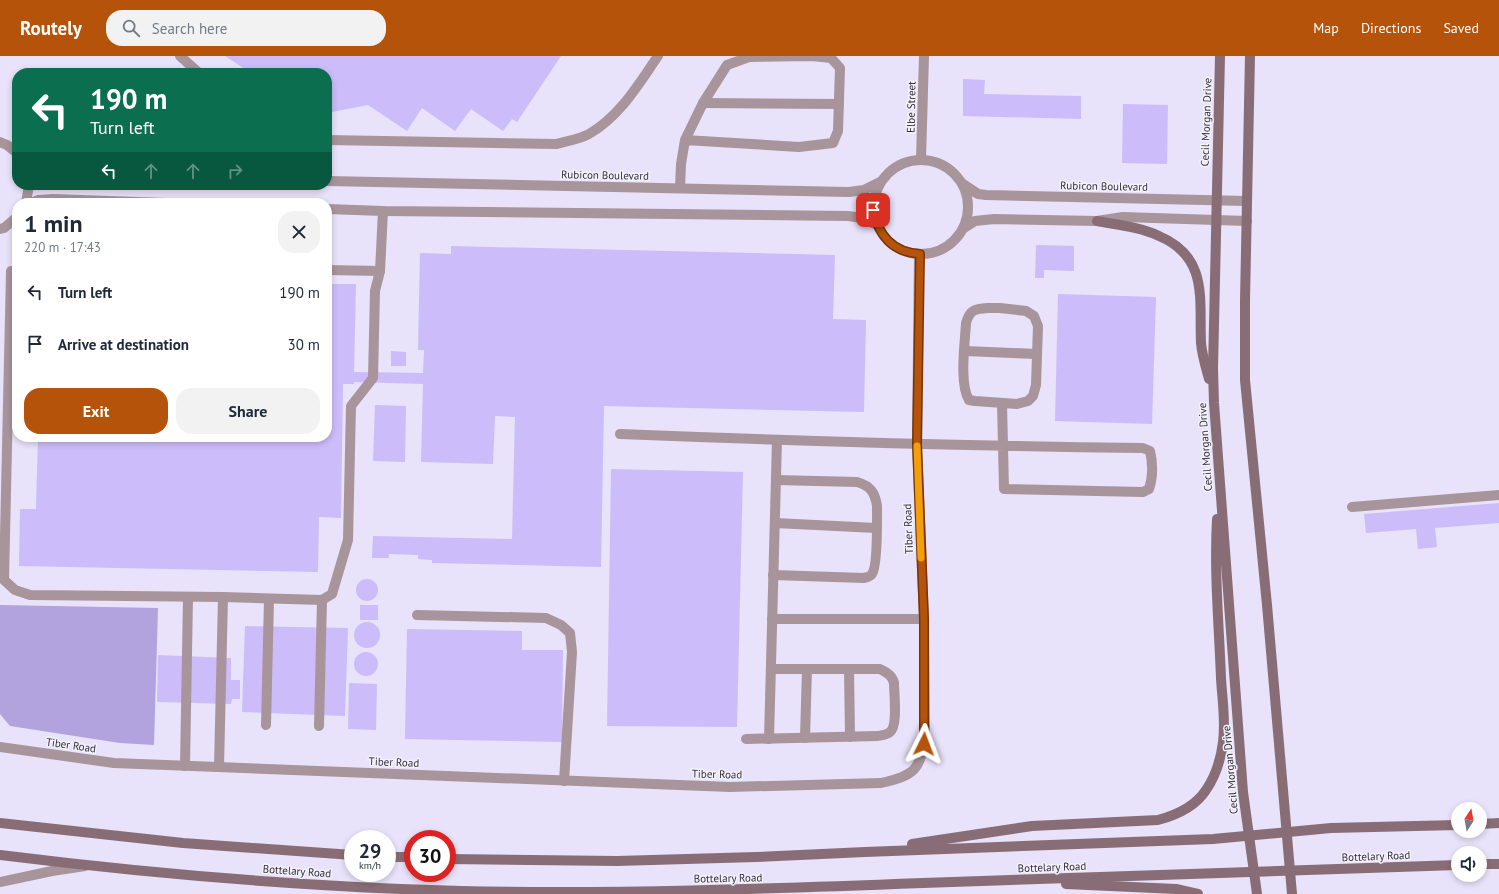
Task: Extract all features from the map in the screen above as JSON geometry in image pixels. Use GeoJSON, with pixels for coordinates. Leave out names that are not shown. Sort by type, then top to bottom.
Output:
{"type":"FeatureCollection","features":[{"type":"Feature","properties":{"kind":"main road","name":"Cecil Morgan Drive"},"geometry":{"type":"LineString","coordinates":[[1220,56],[1213,369],[1214,403],[1243,792],[1257,894]]}},
{"type":"Feature","properties":{"kind":"main road"},"geometry":{"type":"LineString","coordinates":[[1250,56],[1245,300],[1245,380],[1267,597],[1292,894]]}},
{"type":"Feature","properties":{"kind":"main road"},"geometry":{"type":"LineString","coordinates":[[1097,221],[1138,229],[1158,235],[1184,250],[1192,263],[1201,291],[1201,345],[1214,403]]}},
{"type":"Feature","properties":{"kind":"main road"},"geometry":{"type":"LineString","coordinates":[[864,852],[1032,826],[1158,820],[1171,817],[1196,803],[1207,790],[1216,771],[1223,741],[1216,539],[1220,485]]}},
{"type":"Feature","properties":{"kind":"main road","name":"Bottelary Road"},"geometry":{"type":"LineString","coordinates":[[0,824],[183,843],[344,854]]}},
{"type":"Feature","properties":{"kind":"main road"},"geometry":{"type":"LineString","coordinates":[[1487,824],[1499,824]]}},
{"type":"Feature","properties":{"kind":"main road","name":"Bottelary Road"},"geometry":{"type":"LineString","coordinates":[[456,859],[679,860],[1213,839],[1331,828],[1451,825]]}},
{"type":"Feature","properties":{"kind":"main road","name":"Bottelary Road"},"geometry":{"type":"LineString","coordinates":[[0,855],[88,866],[354,887],[608,893],[1254,873],[1451,865]]}},
{"type":"Feature","properties":{"kind":"main road"},"geometry":{"type":"LineString","coordinates":[[1487,864],[1499,864]]}},
{"type":"Feature","properties":{"kind":"main road"},"geometry":{"type":"LineString","coordinates":[[1022,880],[1087,886],[1176,889],[1198,894]]}},
{"type":"Feature","properties":{"kind":"street"},"geometry":{"type":"LineString","coordinates":[[180,56],[193,68]]}},
{"type":"Feature","properties":{"kind":"street"},"geometry":{"type":"LineString","coordinates":[[332,140],[557,144],[588,134],[610,119],[630,97],[658,56]]}},
{"type":"Feature","properties":{"kind":"street"},"geometry":{"type":"LineString","coordinates":[[680,188],[681,164],[685,140],[704,103],[727,65],[749,57],[812,56],[831,58],[840,68],[838,131],[833,143],[799,147],[685,140]]}},
{"type":"Feature","properties":{"kind":"street","name":"Elbe Street"},"geometry":{"type":"LineString","coordinates":[[921,158],[924,56]]}},
{"type":"Feature","properties":{"kind":"street"},"geometry":{"type":"LineString","coordinates":[[704,103],[839,104]]}},
{"type":"Feature","properties":{"kind":"street"},"geometry":{"type":"LineString","coordinates":[[0,134],[3,143],[12,150]]}},
{"type":"Feature","properties":{"kind":"street"},"geometry":{"type":"LineString","coordinates":[[964,228],[968,214],[968,199],[963,184],[953,171],[938,162],[921,158],[906,161],[891,169],[880,182],[874,195],[873,210],[877,225],[885,238],[896,247],[910,253],[920,254],[941,250],[952,243],[964,228],[976,221],[984,220],[1097,221],[1123,217],[1247,222]]}},
{"type":"Feature","properties":{"kind":"street","name":"Rubicon Boulevard"},"geometry":{"type":"LineString","coordinates":[[332,181],[849,192],[864,190],[880,182]]}},
{"type":"Feature","properties":{"kind":"street","name":"Rubicon Boulevard"},"geometry":{"type":"LineString","coordinates":[[963,184],[978,194],[986,195],[1247,201]]}},
{"type":"Feature","properties":{"kind":"street"},"geometry":{"type":"LineString","coordinates":[[332,209],[848,216],[862,218],[877,225]]}},
{"type":"Feature","properties":{"kind":"street"},"geometry":{"type":"LineString","coordinates":[[12,271],[4,580],[15,590],[30,595],[223,597],[322,600],[332,594],[348,540],[351,406],[373,378],[375,291],[380,271],[383,211]]}},
{"type":"Feature","properties":{"kind":"street"},"geometry":{"type":"LineString","coordinates":[[0,229],[4,228],[12,221]]}},
{"type":"Feature","properties":{"kind":"street","name":"Tiber Road"},"geometry":{"type":"LineString","coordinates":[[0,747],[114,763],[730,787],[881,783],[900,778],[914,769],[920,761],[923,753],[925,734],[924,619],[917,444],[920,254]]}},
{"type":"Feature","properties":{"kind":"street"},"geometry":{"type":"LineString","coordinates":[[332,270],[380,271]]}},
{"type":"Feature","properties":{"kind":"street"},"geometry":{"type":"LineString","coordinates":[[1000,308],[1026,311],[1034,316],[1038,326],[1036,385],[1033,396],[1028,401],[1017,404],[975,402],[969,400],[965,394],[963,382],[965,351],[966,323],[968,316],[972,311],[976,309],[1000,308]]}},
{"type":"Feature","properties":{"kind":"street"},"geometry":{"type":"LineString","coordinates":[[965,351],[1037,354]]}},
{"type":"Feature","properties":{"kind":"street"},"geometry":{"type":"LineString","coordinates":[[620,434],[917,444],[1004,446],[1143,448],[1150,451],[1152,458],[1152,482],[1149,489],[1143,492],[1004,489],[1004,446],[1002,403]]}},
{"type":"Feature","properties":{"kind":"street"},"geometry":{"type":"LineString","coordinates":[[769,739],[777,440]]}},
{"type":"Feature","properties":{"kind":"street"},"geometry":{"type":"LineString","coordinates":[[773,575],[869,577],[872,574],[875,565],[877,506],[873,491],[865,484],[857,482],[776,480]]}},
{"type":"Feature","properties":{"kind":"street"},"geometry":{"type":"LineString","coordinates":[[1352,507],[1499,495]]}},
{"type":"Feature","properties":{"kind":"street"},"geometry":{"type":"LineString","coordinates":[[775,523],[876,528]]}},
{"type":"Feature","properties":{"kind":"street"},"geometry":{"type":"LineString","coordinates":[[184,766],[188,597]]}},
{"type":"Feature","properties":{"kind":"street"},"geometry":{"type":"LineString","coordinates":[[219,768],[223,597]]}},
{"type":"Feature","properties":{"kind":"street"},"geometry":{"type":"LineString","coordinates":[[266,725],[269,599]]}},
{"type":"Feature","properties":{"kind":"street"},"geometry":{"type":"LineString","coordinates":[[320,726],[322,600]]}},
{"type":"Feature","properties":{"kind":"street"},"geometry":{"type":"LineString","coordinates":[[417,615],[546,618],[561,625],[570,633],[572,652],[564,781]]}},
{"type":"Feature","properties":{"kind":"street"},"geometry":{"type":"LineString","coordinates":[[772,619],[924,619]]}},
{"type":"Feature","properties":{"kind":"street"},"geometry":{"type":"LineString","coordinates":[[746,739],[878,736],[889,733],[893,729],[895,717],[894,683],[893,678],[889,673],[880,669],[771,669]]}},
{"type":"Feature","properties":{"kind":"street"},"geometry":{"type":"LineString","coordinates":[[805,738],[807,669]]}},
{"type":"Feature","properties":{"kind":"street"},"geometry":{"type":"LineString","coordinates":[[849,669],[850,737]]}},
{"type":"Feature","properties":{"kind":"street"},"geometry":{"type":"LineString","coordinates":[[0,882],[52,871],[88,866]]}},
{"type":"Feature","properties":{"kind":"shaded area"},"geometry":{"type":"Polygon","coordinates":[[[0,605],[158,608],[154,745],[120,743],[10,726],[0,714],[0,605]]]}},
{"type":"Feature","properties":{"kind":"building"},"geometry":{"type":"Polygon","coordinates":[[[225,56],[561,56],[517,122],[512,119],[503,131],[471,109],[455,131],[422,108],[407,131],[368,105],[332,112],[332,68],[243,68],[225,56]]]}},
{"type":"Feature","properties":{"kind":"building"},"geometry":{"type":"Polygon","coordinates":[[[963,79],[985,80],[984,94],[1081,96],[1081,119],[963,116],[963,79]]]}},
{"type":"Feature","properties":{"kind":"building"},"geometry":{"type":"Polygon","coordinates":[[[1123,104],[1168,105],[1167,164],[1122,163],[1123,104]]]}},
{"type":"Feature","properties":{"kind":"building"},"geometry":{"type":"Polygon","coordinates":[[[1036,245],[1074,246],[1074,271],[1044,270],[1044,278],[1035,278],[1036,245]]]}},
{"type":"Feature","properties":{"kind":"building"},"geometry":{"type":"Polygon","coordinates":[[[451,246],[835,255],[833,319],[866,320],[864,412],[604,406],[601,567],[432,563],[432,560],[418,559],[418,555],[389,554],[389,558],[372,558],[373,536],[512,539],[515,417],[495,416],[493,464],[421,462],[423,384],[354,382],[354,384],[343,384],[341,518],[319,517],[318,572],[19,566],[20,509],[36,509],[38,442],[332,442],[332,284],[356,284],[354,372],[423,373],[424,350],[418,350],[420,253],[451,254],[451,246]]]}},
{"type":"Feature","properties":{"kind":"building"},"geometry":{"type":"Polygon","coordinates":[[[1058,294],[1156,297],[1152,424],[1055,421],[1058,294]]]}},
{"type":"Feature","properties":{"kind":"building"},"geometry":{"type":"Polygon","coordinates":[[[391,351],[406,352],[406,366],[391,366],[391,351]]]}},
{"type":"Feature","properties":{"kind":"building"},"geometry":{"type":"Polygon","coordinates":[[[375,405],[406,406],[405,462],[373,461],[375,405]]]}},
{"type":"Feature","properties":{"kind":"building"},"geometry":{"type":"Polygon","coordinates":[[[611,469],[743,472],[737,727],[607,726],[611,469]]]}},
{"type":"Feature","properties":{"kind":"building"},"geometry":{"type":"Polygon","coordinates":[[[1499,503],[1499,523],[1435,528],[1437,547],[1418,549],[1416,529],[1366,533],[1364,514],[1499,503]]]}},
{"type":"Feature","properties":{"kind":"building"},"geometry":{"type":"Polygon","coordinates":[[[367,579],[375,582],[378,590],[375,598],[367,601],[359,598],[356,590],[359,582],[367,579]]]}},
{"type":"Feature","properties":{"kind":"building"},"geometry":{"type":"Polygon","coordinates":[[[360,605],[378,605],[378,620],[360,620],[360,605]]]}},
{"type":"Feature","properties":{"kind":"building"},"geometry":{"type":"Polygon","coordinates":[[[367,622],[377,625],[380,635],[377,645],[367,648],[357,645],[354,635],[357,625],[367,622]]]}},
{"type":"Feature","properties":{"kind":"building"},"geometry":{"type":"Polygon","coordinates":[[[245,626],[348,628],[345,716],[242,712],[245,626]]]}},
{"type":"Feature","properties":{"kind":"building"},"geometry":{"type":"Polygon","coordinates":[[[407,629],[522,631],[522,650],[563,650],[562,742],[405,739],[407,629]]]}},
{"type":"Feature","properties":{"kind":"building"},"geometry":{"type":"Polygon","coordinates":[[[366,652],[374,656],[378,664],[374,672],[366,676],[358,672],[354,664],[358,656],[366,652]]]}},
{"type":"Feature","properties":{"kind":"building"},"geometry":{"type":"Polygon","coordinates":[[[158,655],[231,658],[231,680],[240,680],[240,699],[232,699],[231,704],[157,702],[158,655]]]}},
{"type":"Feature","properties":{"kind":"building"},"geometry":{"type":"Polygon","coordinates":[[[349,683],[377,684],[376,730],[348,729],[349,683]]]}},
{"type":"Feature","properties":{"kind":"slow traffic"},"geometry":{"type":"LineString","coordinates":[[917,446],[921,558]]}},
{"type":"Feature","properties":{"kind":"route"},"geometry":{"type":"LineString","coordinates":[[873,210],[877,225],[885,238],[896,247],[910,253],[920,254],[917,444],[924,619],[924,744]]}}]}
